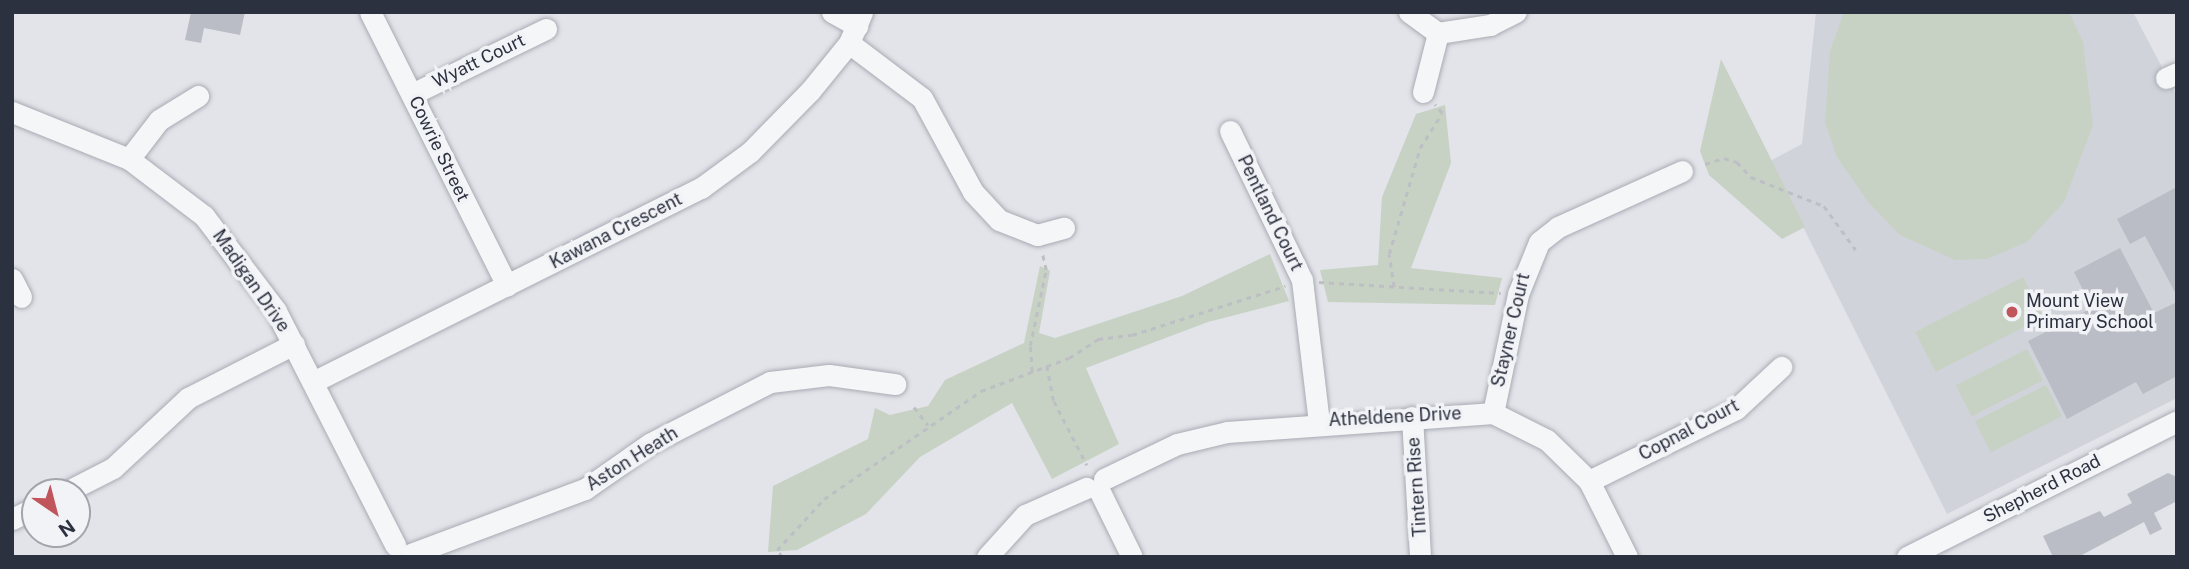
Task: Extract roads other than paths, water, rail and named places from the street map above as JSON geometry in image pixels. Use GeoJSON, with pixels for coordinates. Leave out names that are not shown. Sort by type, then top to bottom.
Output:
{"type":"FeatureCollection","features":[{"type":"Feature","properties":{"kind":"street","name":"Cowrie Street"},"geometry":{"type":"LineString","coordinates":[[370,12],[507,286]]}},
{"type":"Feature","properties":{"kind":"street"},"geometry":{"type":"LineString","coordinates":[[832,12],[856,27],[922,98],[986,207],[1018,231],[1037,235],[1064,228]]}},
{"type":"Feature","properties":{"kind":"street"},"geometry":{"type":"LineString","coordinates":[[1409,12],[1437,33],[1490,26],[1516,12]]}},
{"type":"Feature","properties":{"kind":"street","name":"Kawana Crescent"},"geometry":{"type":"LineString","coordinates":[[314,381],[701,188],[750,152],[856,27]]}},
{"type":"Feature","properties":{"kind":"street","name":"Wyatt Court"},"geometry":{"type":"LineString","coordinates":[[412,94],[546,29]]}},
{"type":"Feature","properties":{"kind":"street"},"geometry":{"type":"LineString","coordinates":[[1423,92],[1437,33]]}},
{"type":"Feature","properties":{"kind":"street"},"geometry":{"type":"LineString","coordinates":[[129,159],[159,120],[198,96]]}},
{"type":"Feature","properties":{"kind":"street","name":"Madigan Drive"},"geometry":{"type":"LineString","coordinates":[[12,112],[129,159],[204,216],[294,344],[401,553]]}},
{"type":"Feature","properties":{"kind":"street","name":"Pentland Court"},"geometry":{"type":"LineString","coordinates":[[1230,131],[1302,280],[1320,422]]}},
{"type":"Feature","properties":{"kind":"street","name":"Stayner Court"},"geometry":{"type":"LineString","coordinates":[[1493,413],[1518,293],[1539,242],[1558,226],[1682,172]]}},
{"type":"Feature","properties":{"kind":"street"},"geometry":{"type":"LineString","coordinates":[[91,479],[113,468],[188,397],[294,344]]}},
{"type":"Feature","properties":{"kind":"street","name":"Copnal Court"},"geometry":{"type":"LineString","coordinates":[[1589,481],[1736,409],[1781,367]]}},
{"type":"Feature","properties":{"kind":"street","name":"Aston Heath"},"geometry":{"type":"LineString","coordinates":[[401,553],[585,489],[651,443],[770,382],[829,375],[895,384]]}},
{"type":"Feature","properties":{"kind":"street","name":"Atheldene Drive"},"geometry":{"type":"LineString","coordinates":[[987,557],[1025,515],[1097,486],[1177,443],[1320,422],[1493,413],[1547,440],[1589,481],[1627,557]]}},
{"type":"Feature","properties":{"kind":"street","name":"Tintern Rise"},"geometry":{"type":"LineString","coordinates":[[1412,417],[1420,557]]}},
{"type":"Feature","properties":{"kind":"street","name":"Shepherd Road"},"geometry":{"type":"LineString","coordinates":[[1907,557],[2177,421]]}},
{"type":"Feature","properties":{"kind":"street"},"geometry":{"type":"LineString","coordinates":[[1097,486],[1132,557]]}},
{"type":"Feature","properties":{"kind":"place","name":"Mount View Primary School"},"geometry":{"type":"Point","coordinates":[2012,312]}}]}
